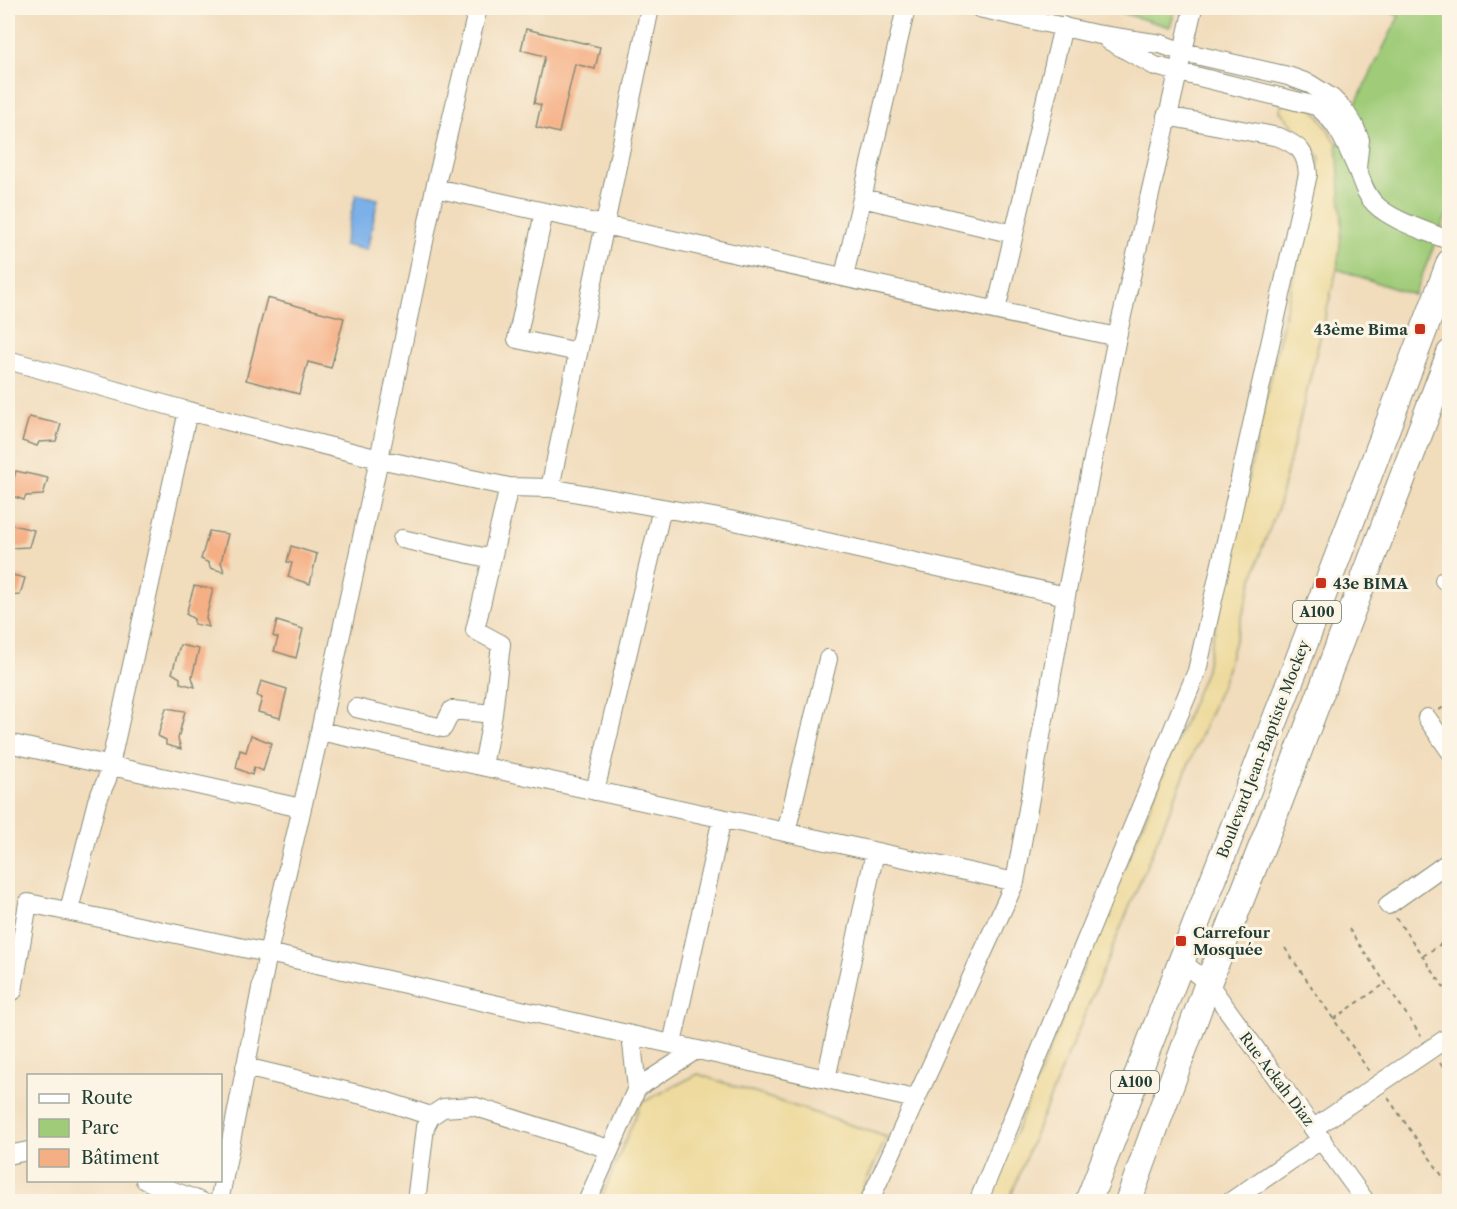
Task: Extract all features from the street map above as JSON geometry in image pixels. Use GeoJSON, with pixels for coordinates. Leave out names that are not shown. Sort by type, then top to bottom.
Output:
{"type":"FeatureCollection","features":[{"type":"Feature","properties":{"kind":"highway","name":"Boulevard Jean-Baptiste Mockey"},"geometry":{"type":"LineString","coordinates":[[1088,1202],[1449,262]]}},
{"type":"Feature","properties":{"kind":"highway","name":"A100"},"geometry":{"type":"LineString","coordinates":[[1128,1202],[1208,983],[1277,808],[1449,353]]}},
{"type":"Feature","properties":{"kind":"street"},"geometry":{"type":"LineString","coordinates":[[219,1202],[268,953],[320,731],[435,188],[478,8]]}},
{"type":"Feature","properties":{"kind":"street"},"geometry":{"type":"LineString","coordinates":[[550,488],[650,8]]}},
{"type":"Feature","properties":{"kind":"street"},"geometry":{"type":"LineString","coordinates":[[844,276],[906,8]]}},
{"type":"Feature","properties":{"kind":"street"},"geometry":{"type":"LineString","coordinates":[[979,8],[1003,10],[1095,34],[1161,44],[1183,52],[1288,76],[1310,84],[1324,92],[1344,110],[1354,125],[1360,140],[1357,168]]}},
{"type":"Feature","properties":{"kind":"street"},"geometry":{"type":"LineString","coordinates":[[869,1202],[1015,882],[1066,596],[1117,337],[1166,116],[1193,8]]}},
{"type":"Feature","properties":{"kind":"street"},"geometry":{"type":"LineString","coordinates":[[996,310],[1063,26]]}},
{"type":"Feature","properties":{"kind":"street"},"geometry":{"type":"LineString","coordinates":[[1095,34],[1155,66],[1316,106],[1332,119],[1340,130],[1363,187],[1374,204],[1395,217],[1449,241]]}},
{"type":"Feature","properties":{"kind":"street"},"geometry":{"type":"LineString","coordinates":[[1155,66],[1161,44]]}},
{"type":"Feature","properties":{"kind":"street"},"geometry":{"type":"LineString","coordinates":[[978,1202],[1197,671],[1308,174],[1307,159],[1296,145],[1279,137],[1166,116]]}},
{"type":"Feature","properties":{"kind":"street"},"geometry":{"type":"LineString","coordinates":[[435,188],[1117,337]]}},
{"type":"Feature","properties":{"kind":"street"},"geometry":{"type":"LineString","coordinates":[[862,198],[1014,234]]}},
{"type":"Feature","properties":{"kind":"street"},"geometry":{"type":"LineString","coordinates":[[544,212],[517,339],[578,352]]}},
{"type":"Feature","properties":{"kind":"street"},"geometry":{"type":"LineString","coordinates":[[8,360],[188,411],[379,459],[509,487],[550,488],[730,520],[1066,596]]}},
{"type":"Feature","properties":{"kind":"street"},"geometry":{"type":"LineString","coordinates":[[69,910],[97,801],[107,779],[188,411]]}},
{"type":"Feature","properties":{"kind":"street"},"geometry":{"type":"LineString","coordinates":[[483,766],[493,714],[501,644],[475,630],[509,487]]}},
{"type":"Feature","properties":{"kind":"street"},"geometry":{"type":"LineString","coordinates":[[595,791],[662,508]]}},
{"type":"Feature","properties":{"kind":"street"},"geometry":{"type":"LineString","coordinates":[[402,539],[492,559]]}},
{"type":"Feature","properties":{"kind":"street"},"geometry":{"type":"LineString","coordinates":[[786,832],[828,659]]}},
{"type":"Feature","properties":{"kind":"street"},"geometry":{"type":"LineString","coordinates":[[356,708],[443,728],[452,710],[493,714]]}},
{"type":"Feature","properties":{"kind":"street"},"geometry":{"type":"LineString","coordinates":[[1427,718],[1449,751]]}},
{"type":"Feature","properties":{"kind":"street"},"geometry":{"type":"LineString","coordinates":[[320,731],[1015,882]]}},
{"type":"Feature","properties":{"kind":"street"},"geometry":{"type":"LineString","coordinates":[[8,743],[301,808]]}},
{"type":"Feature","properties":{"kind":"street"},"geometry":{"type":"LineString","coordinates":[[672,1044],[722,818]]}},
{"type":"Feature","properties":{"kind":"street"},"geometry":{"type":"LineString","coordinates":[[826,1078],[875,852]]}},
{"type":"Feature","properties":{"kind":"street"},"geometry":{"type":"LineString","coordinates":[[1388,905],[1449,861]]}},
{"type":"Feature","properties":{"kind":"street"},"geometry":{"type":"LineString","coordinates":[[13,991],[28,903],[268,953],[915,1099]]}},
{"type":"Feature","properties":{"kind":"street","name":"Rue Ackah Diaz"},"geometry":{"type":"LineString","coordinates":[[1182,962],[1208,983],[1366,1202]]}},
{"type":"Feature","properties":{"kind":"street"},"geometry":{"type":"LineString","coordinates":[[587,1202],[637,1088],[632,1035]]}},
{"type":"Feature","properties":{"kind":"street"},"geometry":{"type":"LineString","coordinates":[[1230,1202],[1378,1084],[1449,1036]]}},
{"type":"Feature","properties":{"kind":"street"},"geometry":{"type":"LineString","coordinates":[[637,1088],[696,1050]]}},
{"type":"Feature","properties":{"kind":"street"},"geometry":{"type":"LineString","coordinates":[[245,1067],[379,1099],[431,1116]]}},
{"type":"Feature","properties":{"kind":"street"},"geometry":{"type":"LineString","coordinates":[[416,1202],[425,1127],[431,1116],[443,1108],[473,1106],[609,1149]]}},
{"type":"Feature","properties":{"kind":"street"},"geometry":{"type":"LineString","coordinates":[[8,1155],[27,1151]]}},
{"type":"Feature","properties":{"kind":"street"},"geometry":{"type":"LineString","coordinates":[[150,1182],[202,1202]]}},
{"type":"Feature","properties":{"kind":"path"},"geometry":{"type":"LineString","coordinates":[[1388,905],[1449,996]]}},
{"type":"Feature","properties":{"kind":"path"},"geometry":{"type":"LineString","coordinates":[[1349,929],[1430,1049]]}},
{"type":"Feature","properties":{"kind":"path"},"geometry":{"type":"LineString","coordinates":[[1423,956],[1449,938]]}},
{"type":"Feature","properties":{"kind":"path"},"geometry":{"type":"LineString","coordinates":[[1285,948],[1449,1187]]}},
{"type":"Feature","properties":{"kind":"path"},"geometry":{"type":"LineString","coordinates":[[1334,1019],[1386,983]]}},
{"type":"Feature","properties":{"kind":"green space"},"geometry":{"type":"Polygon","coordinates":[[[1105,8],[1176,8],[1170,27],[1105,8]]]}},
{"type":"Feature","properties":{"kind":"green space"},"geometry":{"type":"Polygon","coordinates":[[[1382,8],[1449,8],[1449,209],[1414,295],[1337,269],[1342,226],[1337,143],[1367,136],[1354,107],[1399,16],[1382,8]]]}},
{"type":"Feature","properties":{"kind":"sand"},"geometry":{"type":"Polygon","coordinates":[[[1282,100],[1314,109],[1337,143],[1342,226],[1337,269],[1278,508],[1261,551],[1223,682],[1009,1201],[987,1202],[1205,672],[1320,157],[1280,111],[1282,100]]]}},
{"type":"Feature","properties":{"kind":"sand"},"geometry":{"type":"Polygon","coordinates":[[[698,1074],[887,1137],[857,1201],[600,1201],[641,1103],[698,1074]]]}},
{"type":"Feature","properties":{"kind":"water"},"geometry":{"type":"Polygon","coordinates":[[[356,194],[378,199],[367,250],[344,245],[356,194]]]}},
{"type":"Feature","properties":{"kind":"building"},"geometry":{"type":"Polygon","coordinates":[[[526,29],[600,47],[595,69],[575,64],[559,133],[536,127],[541,105],[534,103],[545,56],[521,50],[526,29]]]}},
{"type":"Feature","properties":{"kind":"building"},"geometry":{"type":"Polygon","coordinates":[[[267,298],[344,318],[331,368],[308,362],[299,394],[246,380],[267,298]]]}},
{"type":"Feature","properties":{"kind":"building"},"geometry":{"type":"Polygon","coordinates":[[[29,417],[61,424],[56,441],[39,442],[37,446],[22,441],[29,417]]]}},
{"type":"Feature","properties":{"kind":"building"},"geometry":{"type":"Polygon","coordinates":[[[16,471],[48,478],[43,495],[26,496],[24,500],[9,495],[16,471]]]}},
{"type":"Feature","properties":{"kind":"building"},"geometry":{"type":"Polygon","coordinates":[[[8,524],[34,530],[29,547],[8,548],[8,524]]]}},
{"type":"Feature","properties":{"kind":"building"},"geometry":{"type":"Polygon","coordinates":[[[209,531],[228,534],[221,562],[224,572],[210,568],[209,563],[201,559],[209,531]]]}},
{"type":"Feature","properties":{"kind":"building"},"geometry":{"type":"Polygon","coordinates":[[[291,546],[317,554],[310,584],[288,577],[292,563],[287,562],[291,546]]]}},
{"type":"Feature","properties":{"kind":"building"},"geometry":{"type":"Polygon","coordinates":[[[8,574],[25,578],[20,595],[8,596],[8,574]]]}},
{"type":"Feature","properties":{"kind":"building"},"geometry":{"type":"Polygon","coordinates":[[[194,586],[213,589],[206,618],[209,627],[194,624],[194,619],[186,614],[194,586]]]}},
{"type":"Feature","properties":{"kind":"building"},"geometry":{"type":"Polygon","coordinates":[[[277,621],[303,629],[296,658],[274,651],[278,638],[273,636],[277,621]]]}},
{"type":"Feature","properties":{"kind":"building"},"geometry":{"type":"Polygon","coordinates":[[[180,645],[199,649],[192,677],[195,687],[180,683],[180,678],[172,673],[180,645]]]}},
{"type":"Feature","properties":{"kind":"building"},"geometry":{"type":"Polygon","coordinates":[[[261,681],[287,689],[280,718],[258,712],[262,698],[257,696],[261,681]]]}},
{"type":"Feature","properties":{"kind":"building"},"geometry":{"type":"Polygon","coordinates":[[[166,708],[185,711],[178,739],[181,749],[166,745],[166,740],[158,736],[166,708]]]}},
{"type":"Feature","properties":{"kind":"building"},"geometry":{"type":"Polygon","coordinates":[[[251,735],[271,743],[263,771],[254,767],[252,775],[236,768],[240,750],[246,752],[251,735]]]}},
{"type":"Feature","properties":{"kind":"place","name":"43ème Bima"},"geometry":{"type":"Point","coordinates":[1420,329]}},
{"type":"Feature","properties":{"kind":"place","name":"43e BIMA"},"geometry":{"type":"Point","coordinates":[1321,583]}},
{"type":"Feature","properties":{"kind":"place","name":"Carrefour Mosquée"},"geometry":{"type":"Point","coordinates":[1181,941]}}]}
